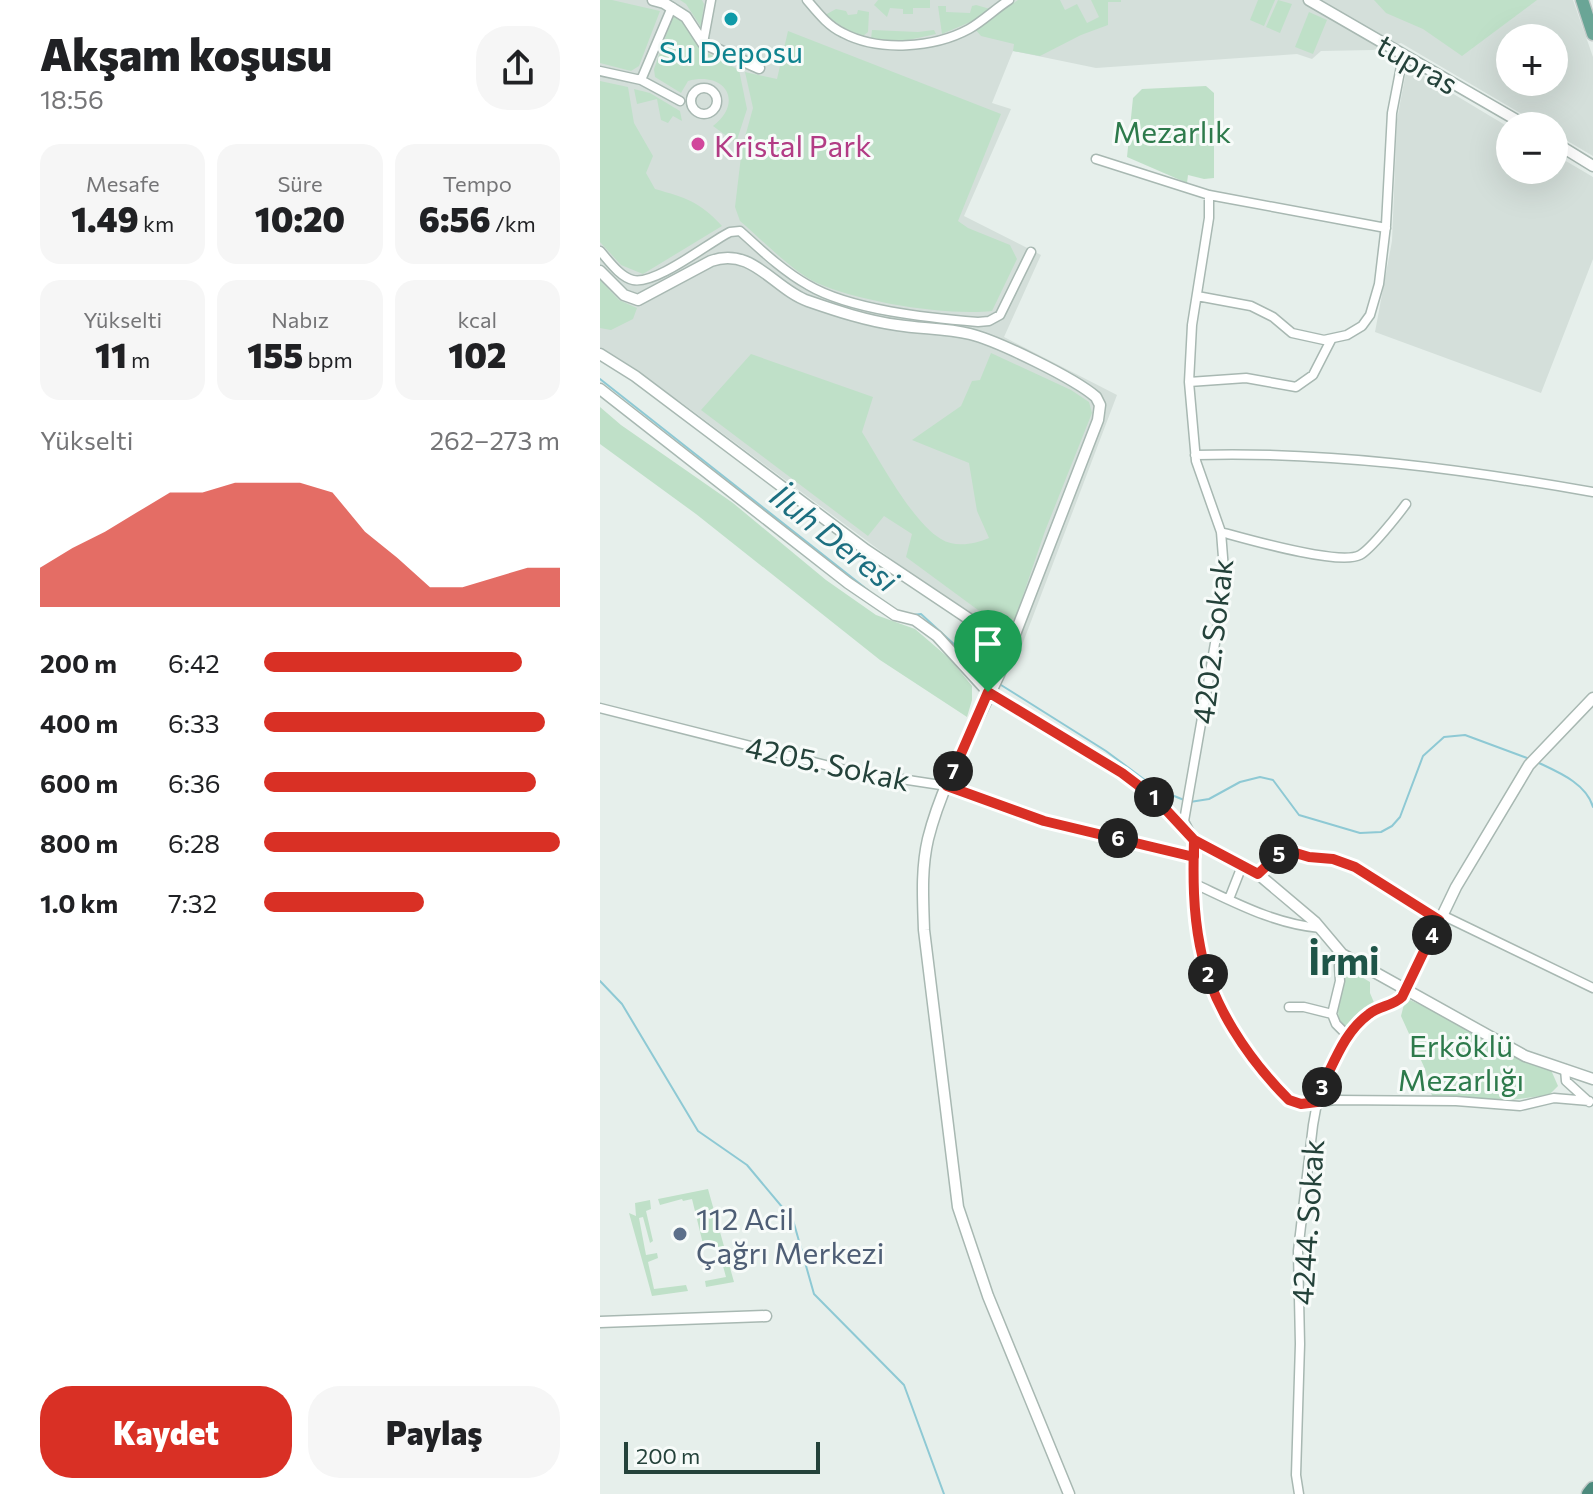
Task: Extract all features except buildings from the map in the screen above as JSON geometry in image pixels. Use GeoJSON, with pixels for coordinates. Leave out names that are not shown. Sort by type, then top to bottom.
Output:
{"type":"FeatureCollection","features":[{"type":"Feature","properties":{"kind":"highway"},"geometry":{"type":"LineString","coordinates":[[1589,1494],[1593,1489]]}},
{"type":"Feature","properties":{"kind":"main road"},"geometry":{"type":"LineString","coordinates":[[1582,0],[1593,34]]}},
{"type":"Feature","properties":{"kind":"street"},"geometry":{"type":"LineString","coordinates":[[653,0],[672,7],[686,17],[703,43],[759,68]]}},
{"type":"Feature","properties":{"kind":"street"},"geometry":{"type":"LineString","coordinates":[[703,43],[711,0]]}},
{"type":"Feature","properties":{"kind":"street"},"geometry":{"type":"LineString","coordinates":[[807,0],[828,23],[844,34],[861,40],[903,45],[924,44],[956,35],[1009,0]]}},
{"type":"Feature","properties":{"kind":"street","name":"tupras"},"geometry":{"type":"LineString","coordinates":[[1309,0],[1502,112]]}},
{"type":"Feature","properties":{"kind":"street"},"geometry":{"type":"LineString","coordinates":[[641,80],[672,7]]}},
{"type":"Feature","properties":{"kind":"street"},"geometry":{"type":"LineString","coordinates":[[1197,296],[1251,306],[1273,317],[1292,333],[1331,340],[1355,331],[1370,315],[1379,284],[1386,228],[1391,120],[1403,56]]}},
{"type":"Feature","properties":{"kind":"street"},"geometry":{"type":"LineString","coordinates":[[600,71],[641,80],[695,111],[708,114],[716,108],[718,100],[714,92],[707,88],[699,89],[680,101]]}},
{"type":"Feature","properties":{"kind":"street"},"geometry":{"type":"LineString","coordinates":[[693,95],[691,103],[695,111]]}},
{"type":"Feature","properties":{"kind":"street"},"geometry":{"type":"LineString","coordinates":[[1568,151],[1593,166]]}},
{"type":"Feature","properties":{"kind":"street"},"geometry":{"type":"LineString","coordinates":[[1096,159],[1209,195],[1386,228]]}},
{"type":"Feature","properties":{"kind":"street","name":"4202. Sokak"},"geometry":{"type":"LineString","coordinates":[[1194,840],[1184,821],[1218,626],[1224,570],[1221,532],[1195,455],[1189,382],[1192,325],[1209,218],[1209,195]]}},
{"type":"Feature","properties":{"kind":"street"},"geometry":{"type":"LineString","coordinates":[[600,251],[622,274],[632,280],[642,280],[661,273],[725,234],[740,231],[803,283],[818,291],[893,312],[978,322],[1000,315],[1031,252]]}},
{"type":"Feature","properties":{"kind":"street"},"geometry":{"type":"LineString","coordinates":[[600,271],[624,295],[638,300],[711,261],[736,257],[807,300],[872,321],[977,336],[1042,366],[1096,397],[1100,405],[1098,420],[1004,663],[947,786],[929,836],[922,888],[935,1028],[958,1207],[988,1296],[1069,1494]]}},
{"type":"Feature","properties":{"kind":"street"},"geometry":{"type":"LineString","coordinates":[[1189,382],[1246,378],[1296,387],[1313,375],[1331,340]]}},
{"type":"Feature","properties":{"kind":"street"},"geometry":{"type":"LineString","coordinates":[[600,354],[635,376],[866,550],[996,637],[1006,650],[1004,663]]}},
{"type":"Feature","properties":{"kind":"street"},"geometry":{"type":"LineString","coordinates":[[600,389],[848,583],[895,615],[915,620],[937,636],[990,690],[1122,773],[1155,798],[1194,840],[1258,874],[1302,909],[1342,954],[1525,1056],[1565,1075],[1593,1079]]}},
{"type":"Feature","properties":{"kind":"street"},"geometry":{"type":"LineString","coordinates":[[1195,455],[1340,459],[1493,475],[1593,492]]}},
{"type":"Feature","properties":{"kind":"street"},"geometry":{"type":"LineString","coordinates":[[1221,532],[1269,545],[1349,558],[1363,554],[1406,504]]}},
{"type":"Feature","properties":{"kind":"street"},"geometry":{"type":"LineString","coordinates":[[1407,989],[1440,918],[1529,765],[1593,698]]}},
{"type":"Feature","properties":{"kind":"street","name":"4205. Sokak"},"geometry":{"type":"LineString","coordinates":[[600,708],[838,768],[947,786],[1044,821],[1194,857]]}},
{"type":"Feature","properties":{"kind":"street"},"geometry":{"type":"LineString","coordinates":[[1194,840],[1193,883],[1204,964],[1239,1038],[1289,1100],[1301,1104],[1336,1100],[1456,1101],[1520,1106],[1554,1098],[1591,1103]]}},
{"type":"Feature","properties":{"kind":"street"},"geometry":{"type":"LineString","coordinates":[[1258,874],[1281,852],[1333,859],[1355,867],[1440,918],[1593,988]]}},
{"type":"Feature","properties":{"kind":"street"},"geometry":{"type":"LineString","coordinates":[[1229,899],[1242,866]]}},
{"type":"Feature","properties":{"kind":"street"},"geometry":{"type":"LineString","coordinates":[[1193,883],[1288,923],[1320,928]]}},
{"type":"Feature","properties":{"kind":"street"},"geometry":{"type":"LineString","coordinates":[[1342,954],[1340,981],[1332,1014],[1336,1024],[1347,1035]]}},
{"type":"Feature","properties":{"kind":"street","name":"4244. Sokak"},"geometry":{"type":"LineString","coordinates":[[1299,1494],[1296,1475],[1300,1344],[1298,1251],[1319,1092],[1347,1035],[1369,1013],[1397,1003],[1407,989]]}},
{"type":"Feature","properties":{"kind":"street"},"geometry":{"type":"LineString","coordinates":[[1289,1007],[1304,1007],[1332,1014]]}},
{"type":"Feature","properties":{"kind":"street"},"geometry":{"type":"LineString","coordinates":[[1554,1098],[1565,1075]]}},
{"type":"Feature","properties":{"kind":"street"},"geometry":{"type":"LineString","coordinates":[[1565,1075],[1591,1103]]}},
{"type":"Feature","properties":{"kind":"street"},"geometry":{"type":"LineString","coordinates":[[600,1322],[766,1316]]}},
{"type":"Feature","properties":{"kind":"shaded area"},"geometry":{"type":"Polygon","coordinates":[[[600,0],[1573,0],[1593,57],[1593,156],[1568,141],[1568,112],[1518,112],[1401,43],[1373,50],[1321,51],[1312,59],[1297,54],[1096,68],[1013,51],[992,103],[1011,109],[964,216],[1041,255],[1004,337],[1117,395],[1016,661],[1016,648],[994,630],[914,576],[682,403],[600,347],[600,0]]]}},
{"type":"Feature","properties":{"kind":"shaded area"},"geometry":{"type":"Polygon","coordinates":[[[1407,66],[1496,120],[1496,184],[1568,184],[1568,162],[1593,177],[1593,259],[1541,393],[1375,332],[1392,241],[1397,120],[1407,66]]]}},
{"type":"Feature","properties":{"kind":"green space"},"geometry":{"type":"Polygon","coordinates":[[[600,0],[660,11],[639,66],[631,71],[600,63],[600,0]]]}},
{"type":"Feature","properties":{"kind":"green space"},"geometry":{"type":"Polygon","coordinates":[[[680,0],[702,0],[701,27],[686,4],[680,0]]]}},
{"type":"Feature","properties":{"kind":"green space"},"geometry":{"type":"Polygon","coordinates":[[[878,0],[930,0],[930,8],[913,8],[913,14],[903,14],[903,9],[890,8],[887,17],[874,5],[878,0]]]}},
{"type":"Feature","properties":{"kind":"green space"},"geometry":{"type":"Polygon","coordinates":[[[1018,0],[1060,0],[1065,10],[1077,4],[1087,23],[1099,17],[1091,0],[1121,2],[1108,2],[1108,25],[1040,56],[1013,51],[1014,44],[981,36],[975,29],[1018,0]]]}},
{"type":"Feature","properties":{"kind":"green space"},"geometry":{"type":"Polygon","coordinates":[[[1258,0],[1275,0],[1264,26],[1250,20],[1258,0]]]}},
{"type":"Feature","properties":{"kind":"green space"},"geometry":{"type":"Polygon","coordinates":[[[1278,0],[1292,4],[1280,33],[1266,27],[1278,0]]]}},
{"type":"Feature","properties":{"kind":"green space"},"geometry":{"type":"Polygon","coordinates":[[[1374,0],[1537,0],[1505,24],[1496,24],[1496,31],[1462,56],[1423,29],[1386,13],[1374,0]]]}},
{"type":"Feature","properties":{"kind":"green space"},"geometry":{"type":"Polygon","coordinates":[[[938,6],[946,6],[946,12],[970,13],[972,6],[990,9],[975,20],[942,34],[938,6]]]}},
{"type":"Feature","properties":{"kind":"green space"},"geometry":{"type":"Polygon","coordinates":[[[836,9],[846,11],[848,15],[857,14],[858,10],[869,12],[868,32],[863,36],[852,33],[825,15],[836,9]]]}},
{"type":"Feature","properties":{"kind":"green space"},"geometry":{"type":"Polygon","coordinates":[[[1309,12],[1327,20],[1313,54],[1295,47],[1309,12]]]}},
{"type":"Feature","properties":{"kind":"green space"},"geometry":{"type":"Polygon","coordinates":[[[673,16],[680,18],[700,49],[739,70],[747,109],[736,143],[713,126],[728,107],[729,98],[720,84],[712,80],[688,81],[681,93],[655,77],[654,69],[673,16]]]}},
{"type":"Feature","properties":{"kind":"green space"},"geometry":{"type":"Polygon","coordinates":[[[872,30],[934,30],[936,34],[904,41],[871,39],[872,30]]]}},
{"type":"Feature","properties":{"kind":"green space"},"geometry":{"type":"Polygon","coordinates":[[[788,31],[1001,114],[958,221],[1010,245],[1017,259],[992,311],[928,309],[879,302],[835,290],[798,271],[740,221],[735,207],[742,148],[753,108],[745,72],[777,79],[788,31]]]}},
{"type":"Feature","properties":{"kind":"green space"},"geometry":{"type":"Polygon","coordinates":[[[600,81],[628,87],[634,123],[653,156],[646,173],[655,189],[692,202],[722,226],[643,274],[621,265],[600,242],[600,81]]]}},
{"type":"Feature","properties":{"kind":"green space","name":"Mezarlık"},"geometry":{"type":"Polygon","coordinates":[[[1206,86],[1214,93],[1214,178],[1188,175],[1187,183],[1127,157],[1133,98],[1142,89],[1206,86]]]}},
{"type":"Feature","properties":{"kind":"green space"},"geometry":{"type":"Polygon","coordinates":[[[634,89],[650,93],[680,111],[682,121],[673,116],[668,123],[661,120],[657,99],[637,104],[634,89]]]}},
{"type":"Feature","properties":{"kind":"green space"},"geometry":{"type":"Polygon","coordinates":[[[600,280],[619,300],[637,308],[633,319],[611,330],[600,328],[600,280]]]}},
{"type":"Feature","properties":{"kind":"green space"},"geometry":{"type":"Polygon","coordinates":[[[991,353],[1071,390],[1089,402],[1092,413],[1045,531],[1015,619],[997,624],[906,557],[912,534],[884,516],[868,536],[701,410],[751,354],[873,397],[862,432],[898,490],[919,520],[941,539],[959,544],[971,543],[989,538],[977,511],[969,463],[912,440],[961,406],[972,381],[980,380],[991,353]]]}},
{"type":"Feature","properties":{"kind":"green space"},"geometry":{"type":"Polygon","coordinates":[[[600,407],[733,503],[826,580],[876,615],[915,629],[950,659],[972,686],[967,717],[880,660],[696,514],[600,444],[600,407]]]}},
{"type":"Feature","properties":{"kind":"green space"},"geometry":{"type":"Polygon","coordinates":[[[1353,972],[1370,982],[1375,1005],[1346,1028],[1339,1021],[1339,1001],[1346,974],[1353,972]]]}},
{"type":"Feature","properties":{"kind":"green space","name":"Erköklü Mezarlığı"},"geometry":{"type":"Polygon","coordinates":[[[1410,1000],[1482,1033],[1521,1058],[1551,1070],[1558,1086],[1549,1095],[1497,1102],[1432,1096],[1425,1069],[1401,1016],[1404,1004],[1410,1000]]]}},
{"type":"Feature","properties":{"kind":"green space"},"geometry":{"type":"Polygon","coordinates":[[[708,1189],[734,1282],[706,1287],[705,1281],[726,1277],[717,1244],[704,1248],[692,1199],[660,1205],[658,1199],[708,1189]]]}},
{"type":"Feature","properties":{"kind":"green space"},"geometry":{"type":"Polygon","coordinates":[[[650,1200],[651,1209],[646,1211],[653,1241],[650,1243],[643,1217],[639,1218],[646,1255],[657,1253],[658,1258],[648,1262],[654,1289],[686,1285],[688,1291],[652,1296],[629,1213],[636,1216],[635,1203],[650,1200]]]}},
{"type":"Feature","properties":{"kind":"waterway","name":"İluh Deresi"},"geometry":{"type":"LineString","coordinates":[[600,379],[869,591]]}},
{"type":"Feature","properties":{"kind":"waterway","name":"İluh Deresi"},"geometry":{"type":"LineString","coordinates":[[912,615],[921,614],[992,679]]}},
{"type":"Feature","properties":{"kind":"waterway","name":"İluh Deresi"},"geometry":{"type":"LineString","coordinates":[[1001,685],[1106,751],[1157,789],[1184,800]]}},
{"type":"Feature","properties":{"kind":"waterway","name":"İluh Deresi"},"geometry":{"type":"LineString","coordinates":[[1190,802],[1209,799],[1240,782],[1260,777],[1273,780],[1299,815],[1360,833],[1381,832],[1400,817],[1423,756],[1444,737],[1465,735],[1527,758]]}},
{"type":"Feature","properties":{"kind":"waterway","name":"İluh Deresi"},"geometry":{"type":"LineString","coordinates":[[1537,762],[1578,785],[1593,807]]}},
{"type":"Feature","properties":{"kind":"waterway"},"geometry":{"type":"LineString","coordinates":[[600,981],[622,1004],[698,1131],[747,1165],[793,1220],[814,1294],[904,1385],[944,1494]]}},
{"type":"Feature","properties":{"kind":"place","name":"Su Deposu"},"geometry":{"type":"Point","coordinates":[731,19]}},
{"type":"Feature","properties":{"kind":"place","name":"Kristal Park"},"geometry":{"type":"Point","coordinates":[698,144]}},
{"type":"Feature","properties":{"kind":"place","name":"112 Acil Çağrı Merkezi"},"geometry":{"type":"Point","coordinates":[680,1234]}},
{"type":"Feature","properties":{"kind":"district","name":"İrmi"},"geometry":{"type":"Point","coordinates":[1344,959]}},
{"type":"Feature","properties":{"kind":"route"},"geometry":{"type":"LineString","coordinates":[[988,692],[947,786],[1044,821],[1103,834],[1166,851],[1194,857],[1194,840],[1258,874],[1281,852],[1333,859],[1355,867],[1439,920],[1402,997],[1397,1003],[1369,1013],[1347,1035],[1317,1102],[1301,1104],[1289,1100],[1239,1038],[1217,996],[1199,945],[1193,898],[1194,840],[1155,798],[1122,773],[988,692]]}}]}
